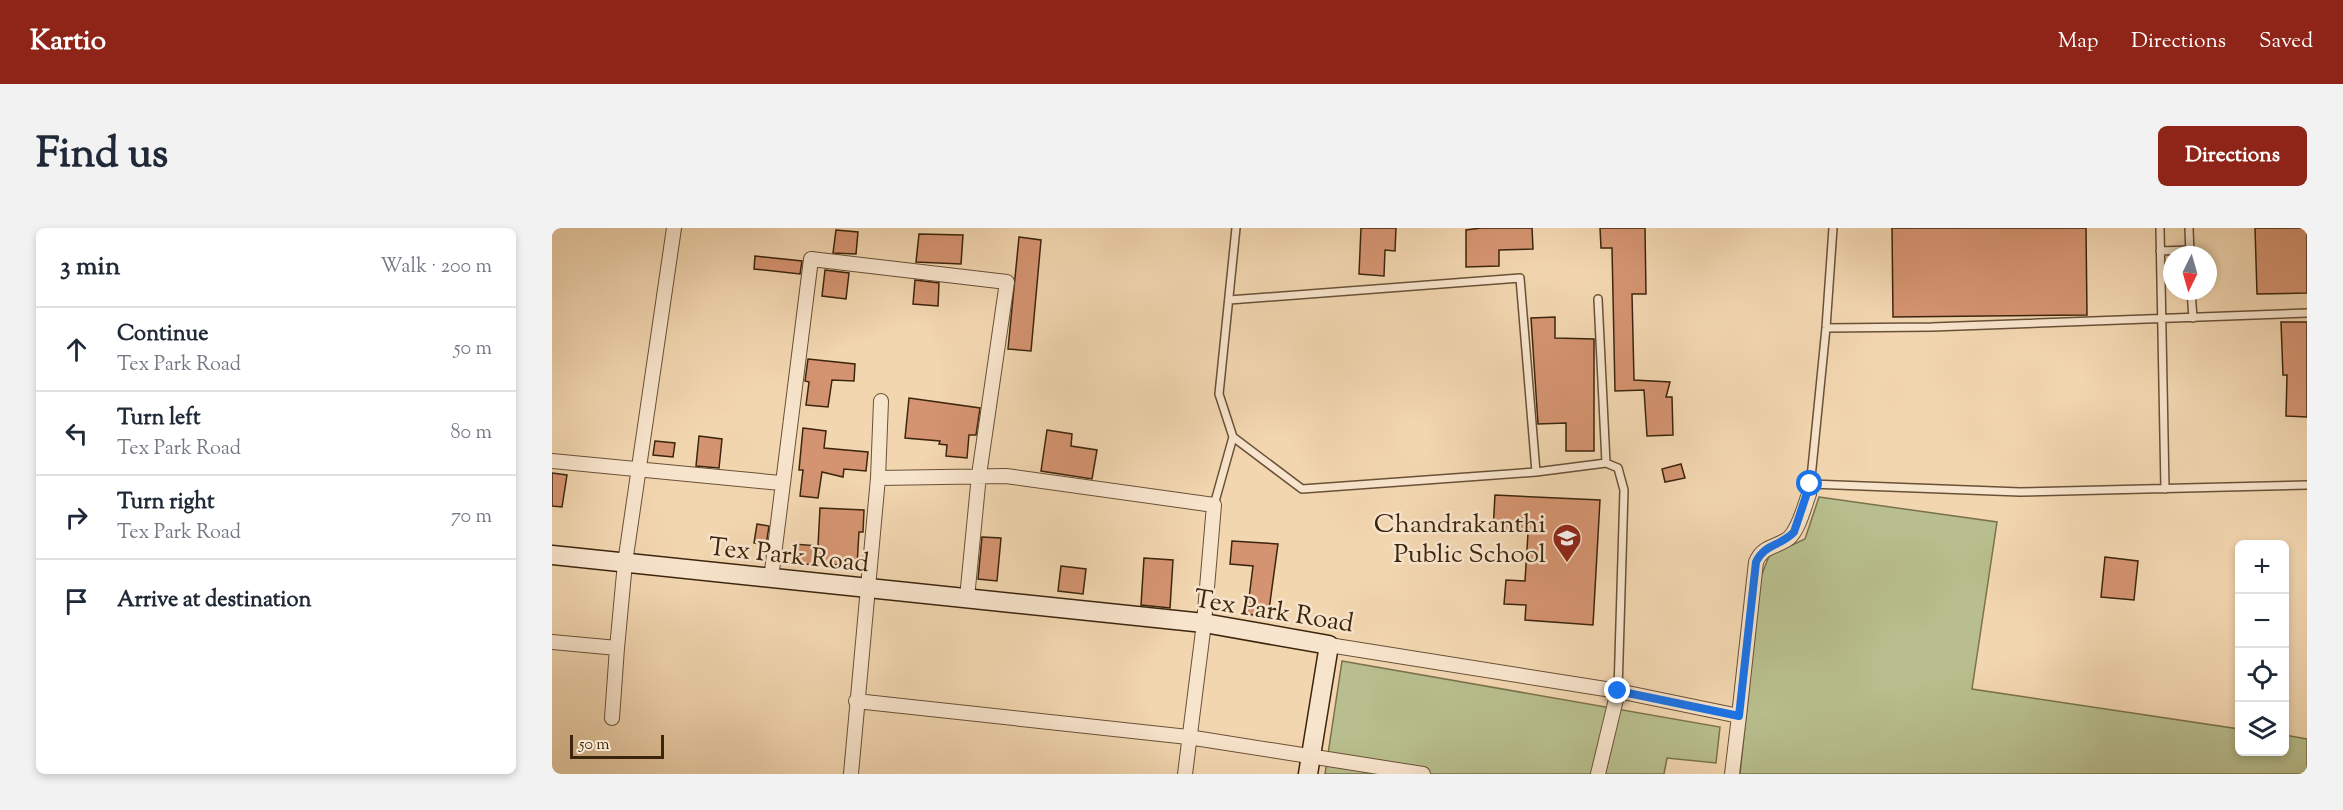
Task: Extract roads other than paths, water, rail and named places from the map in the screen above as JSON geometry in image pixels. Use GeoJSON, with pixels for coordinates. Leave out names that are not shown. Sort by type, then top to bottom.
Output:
{"type":"FeatureCollection","features":[{"type":"Feature","properties":{"kind":"street"},"geometry":{"type":"LineString","coordinates":[[612,718],[625,563],[674,228]]}},
{"type":"Feature","properties":{"kind":"street"},"geometry":{"type":"LineString","coordinates":[[771,579],[781,483],[811,259],[1007,282],[979,475],[966,598]]}},
{"type":"Feature","properties":{"kind":"street"},"geometry":{"type":"LineString","coordinates":[[851,774],[878,478],[881,401]]}},
{"type":"Feature","properties":{"kind":"street"},"geometry":{"type":"LineString","coordinates":[[552,461],[781,483]]}},
{"type":"Feature","properties":{"kind":"street"},"geometry":{"type":"LineString","coordinates":[[878,478],[979,475],[1214,505],[1204,623],[1185,774]]}},
{"type":"Feature","properties":{"kind":"street"},"geometry":{"type":"LineString","coordinates":[[1732,774],[1756,562],[1765,548],[1788,538],[1794,532],[1810,489]]}},
{"type":"Feature","properties":{"kind":"street","name":"Tex Park Road"},"geometry":{"type":"LineString","coordinates":[[552,555],[1204,623],[1618,691],[1739,716]]}},
{"type":"Feature","properties":{"kind":"street"},"geometry":{"type":"LineString","coordinates":[[552,642],[617,648]]}},
{"type":"Feature","properties":{"kind":"street"},"geometry":{"type":"LineString","coordinates":[[1308,774],[1329,645]]}},
{"type":"Feature","properties":{"kind":"street"},"geometry":{"type":"LineString","coordinates":[[1598,774],[1618,691]]}},
{"type":"Feature","properties":{"kind":"street"},"geometry":{"type":"LineString","coordinates":[[856,701],[1188,737],[1423,774]]}},
{"type":"Feature","properties":{"kind":"lane"},"geometry":{"type":"LineString","coordinates":[[1214,505],[1233,437],[1219,394],[1236,228]]}},
{"type":"Feature","properties":{"kind":"lane"},"geometry":{"type":"LineString","coordinates":[[1833,228],[1826,328],[1810,489],[2020,492],[2307,485]]}},
{"type":"Feature","properties":{"kind":"lane"},"geometry":{"type":"LineString","coordinates":[[2160,228],[2165,489]]}},
{"type":"Feature","properties":{"kind":"lane"},"geometry":{"type":"LineString","coordinates":[[2189,228],[2190,246]]}},
{"type":"Feature","properties":{"kind":"lane"},"geometry":{"type":"LineString","coordinates":[[1229,300],[1520,278],[1536,472]]}},
{"type":"Feature","properties":{"kind":"lane"},"geometry":{"type":"LineString","coordinates":[[1598,299],[1606,463]]}},
{"type":"Feature","properties":{"kind":"lane"},"geometry":{"type":"LineString","coordinates":[[2192,300],[2193,318]]}},
{"type":"Feature","properties":{"kind":"lane"},"geometry":{"type":"LineString","coordinates":[[1826,328],[2307,313]]}},
{"type":"Feature","properties":{"kind":"lane"},"geometry":{"type":"LineString","coordinates":[[1233,437],[1302,489],[1536,472],[1606,463],[1618,468],[1624,490],[1618,691]]}},
{"type":"Feature","properties":{"kind":"place","name":"Chandrakanthi Public School"},"geometry":{"type":"Point","coordinates":[1567,564]}}]}
